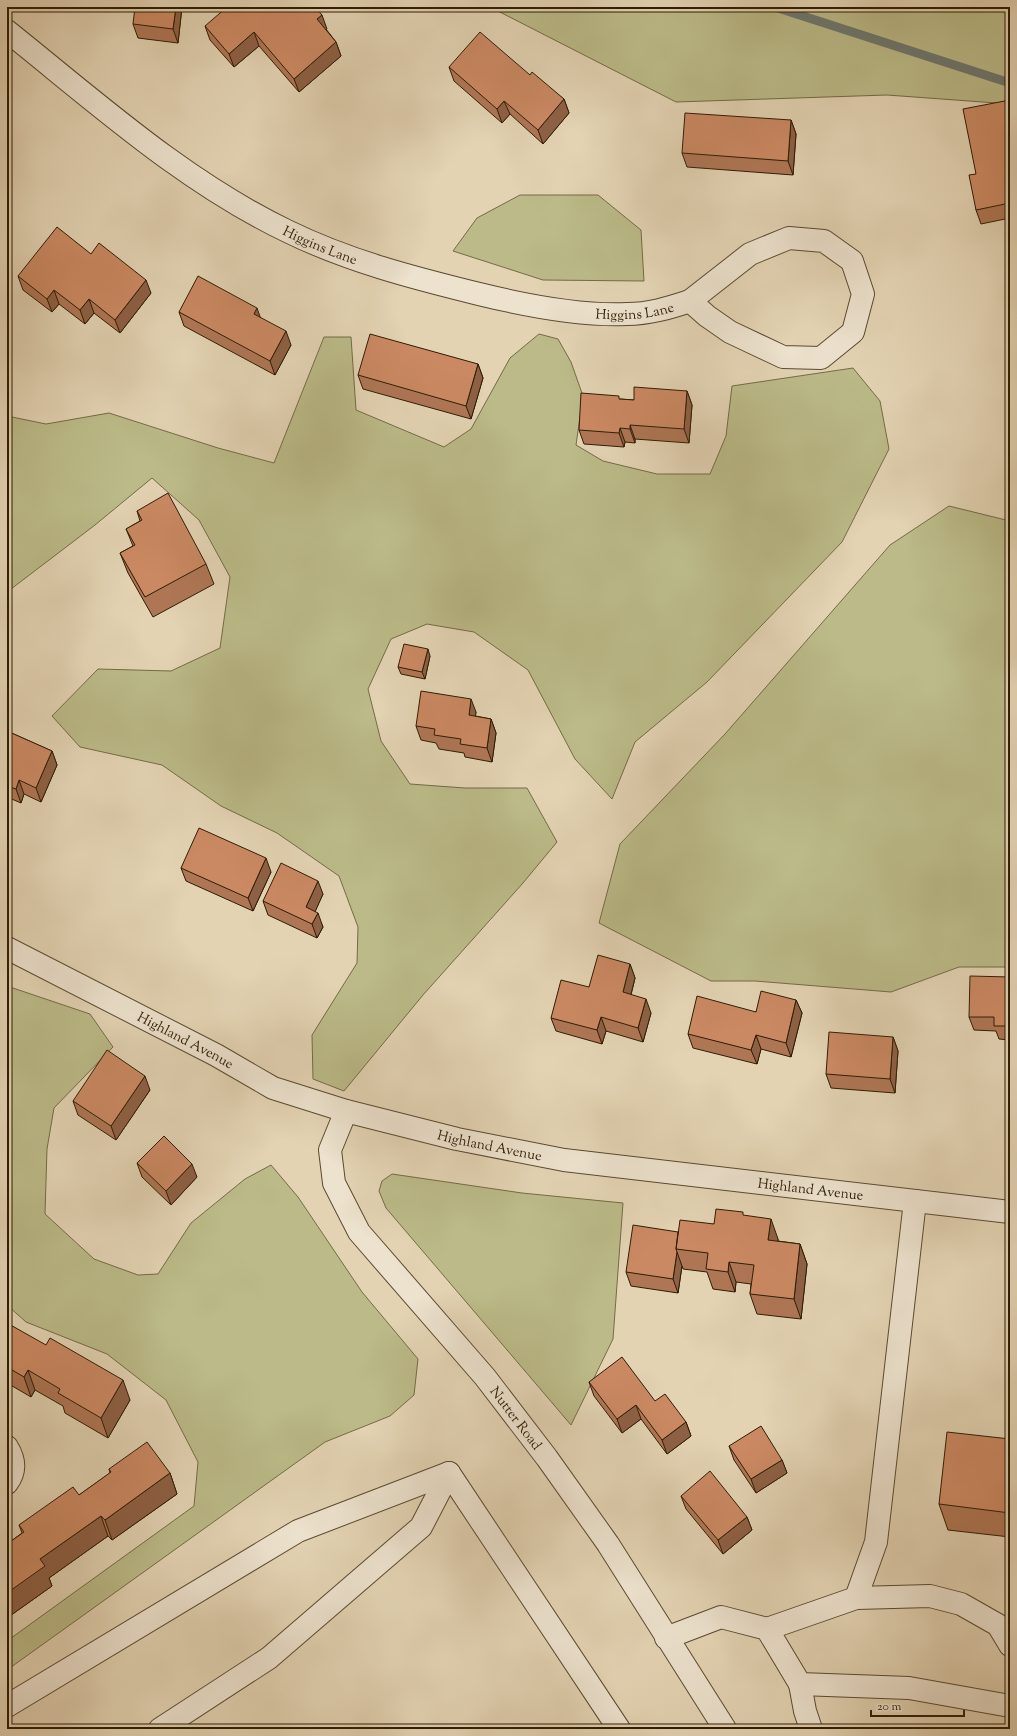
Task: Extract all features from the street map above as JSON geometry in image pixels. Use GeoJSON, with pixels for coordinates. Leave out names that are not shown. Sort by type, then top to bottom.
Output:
{"type":"FeatureCollection","features":[{"type":"Feature","properties":{"kind":"street","name":"Higgins Lane"},"geometry":{"type":"LineString","coordinates":[[7,31],[146,143],[191,176],[263,219],[339,254],[422,280],[508,301],[597,314],[628,314],[660,311],[690,301],[750,254],[790,238],[824,241],[852,261],[863,294],[853,332],[821,358],[783,357],[730,332],[707,316],[690,301]]}},
{"type":"Feature","properties":{"kind":"street","name":"Highland Avenue"},"geometry":{"type":"LineString","coordinates":[[7,948],[216,1055],[273,1088],[346,1111],[457,1140],[564,1160],[1010,1212]]}},
{"type":"Feature","properties":{"kind":"street","name":"Nutter Road"},"geometry":{"type":"LineString","coordinates":[[346,1111],[330,1150],[334,1184],[355,1226],[485,1377],[548,1458],[608,1544],[666,1638],[725,1729]]}},
{"type":"Feature","properties":{"kind":"street"},"geometry":{"type":"LineString","coordinates":[[856,1598],[876,1542],[915,1201]]}},
{"type":"Feature","properties":{"kind":"street"},"geometry":{"type":"LineString","coordinates":[[7,1447],[13,1456],[13,1475],[7,1483]]}},
{"type":"Feature","properties":{"kind":"street"},"geometry":{"type":"LineString","coordinates":[[7,1706],[298,1530],[449,1473]]}},
{"type":"Feature","properties":{"kind":"street"},"geometry":{"type":"LineString","coordinates":[[160,1729],[269,1658],[421,1526],[449,1473]]}},
{"type":"Feature","properties":{"kind":"street"},"geometry":{"type":"LineString","coordinates":[[449,1473],[619,1729]]}},
{"type":"Feature","properties":{"kind":"street"},"geometry":{"type":"LineString","coordinates":[[666,1638],[721,1617],[767,1629],[856,1598],[930,1596],[962,1604],[998,1625],[1010,1645]]}},
{"type":"Feature","properties":{"kind":"street"},"geometry":{"type":"LineString","coordinates":[[767,1629],[800,1684],[804,1711],[811,1729]]}},
{"type":"Feature","properties":{"kind":"street"},"geometry":{"type":"LineString","coordinates":[[800,1684],[908,1688],[1010,1706]]}},
{"type":"Feature","properties":{"kind":"shaded area"},"geometry":{"type":"Polygon","coordinates":[[[490,7],[1010,7],[1010,104],[887,95],[676,102],[490,7]]]}},
{"type":"Feature","properties":{"kind":"shaded area"},"geometry":{"type":"Polygon","coordinates":[[[520,195],[598,195],[641,230],[644,281],[543,280],[453,251],[477,218],[520,195]]]}},
{"type":"Feature","properties":{"kind":"shaded area"},"geometry":{"type":"Polygon","coordinates":[[[539,334],[558,339],[571,362],[583,396],[576,445],[603,461],[657,474],[710,474],[726,436],[732,386],[853,368],[880,401],[889,449],[842,542],[707,682],[635,742],[612,799],[575,759],[528,670],[474,632],[427,624],[391,639],[368,689],[381,741],[410,784],[465,788],[527,788],[557,842],[523,883],[423,995],[344,1091],[313,1079],[312,1035],[357,963],[358,927],[339,876],[277,833],[221,806],[162,765],[80,747],[52,716],[98,669],[171,671],[220,648],[230,577],[199,520],[152,478],[95,525],[11,589],[7,597],[7,416],[46,424],[109,413],[218,448],[274,463],[324,337],[351,337],[356,410],[444,447],[471,429],[510,358],[539,334]]]}},
{"type":"Feature","properties":{"kind":"shaded area"},"geometry":{"type":"Polygon","coordinates":[[[949,506],[1010,521],[1010,967],[959,967],[891,992],[755,981],[711,981],[599,923],[620,844],[725,734],[890,545],[949,506]]]}},
{"type":"Feature","properties":{"kind":"shaded area"},"geometry":{"type":"Polygon","coordinates":[[[7,986],[90,1014],[113,1047],[54,1108],[47,1149],[45,1214],[94,1259],[138,1275],[158,1274],[191,1223],[245,1179],[271,1165],[298,1197],[362,1292],[418,1359],[414,1395],[390,1416],[325,1442],[7,1670],[7,1641],[194,1506],[198,1462],[166,1400],[107,1354],[26,1322],[7,1305],[7,986]]]}},
{"type":"Feature","properties":{"kind":"shaded area"},"geometry":{"type":"Polygon","coordinates":[[[392,1174],[522,1193],[623,1203],[613,1339],[571,1425],[386,1208],[379,1191],[382,1181],[392,1174]]]}},
{"type":"Feature","properties":{"kind":"building"},"geometry":{"type":"Polygon","coordinates":[[[135,7],[176,7],[173,29],[133,24],[135,7]]]}},
{"type":"Feature","properties":{"kind":"building"},"geometry":{"type":"Polygon","coordinates":[[[227,7],[315,7],[322,15],[317,19],[336,42],[294,79],[254,32],[229,54],[205,26],[227,7]]]}},
{"type":"Feature","properties":{"kind":"building"},"geometry":{"type":"Polygon","coordinates":[[[480,32],[530,75],[532,72],[564,99],[538,130],[504,101],[497,109],[449,67],[480,32]]]}},
{"type":"Feature","properties":{"kind":"building"},"geometry":{"type":"Polygon","coordinates":[[[1010,100],[1010,203],[976,210],[969,175],[976,174],[963,109],[1010,100]]]}},
{"type":"Feature","properties":{"kind":"building"},"geometry":{"type":"Polygon","coordinates":[[[685,113],[791,120],[788,161],[682,153],[685,113]]]}},
{"type":"Feature","properties":{"kind":"building"},"geometry":{"type":"Polygon","coordinates":[[[57,227],[91,254],[99,243],[146,280],[115,320],[89,299],[80,310],[54,290],[47,299],[18,276],[57,227]]]}},
{"type":"Feature","properties":{"kind":"building"},"geometry":{"type":"Polygon","coordinates":[[[198,276],[257,308],[254,314],[286,331],[270,361],[179,312],[198,276]]]}},
{"type":"Feature","properties":{"kind":"building"},"geometry":{"type":"Polygon","coordinates":[[[370,334],[478,364],[466,406],[358,375],[370,334]]]}},
{"type":"Feature","properties":{"kind":"building"},"geometry":{"type":"Polygon","coordinates":[[[634,387],[687,391],[684,429],[630,425],[630,429],[620,428],[619,433],[579,430],[581,393],[619,396],[619,399],[634,400],[634,387]]]}},
{"type":"Feature","properties":{"kind":"building"},"geometry":{"type":"Polygon","coordinates":[[[168,493],[206,564],[145,597],[120,553],[135,545],[126,529],[142,520],[137,511],[168,493]]]}},
{"type":"Feature","properties":{"kind":"building"},"geometry":{"type":"Polygon","coordinates":[[[404,644],[428,649],[422,672],[398,667],[404,644]]]}},
{"type":"Feature","properties":{"kind":"building"},"geometry":{"type":"Polygon","coordinates":[[[421,691],[471,699],[469,715],[491,719],[487,748],[460,744],[461,739],[434,735],[435,729],[416,726],[421,691]]]}},
{"type":"Feature","properties":{"kind":"building"},"geometry":{"type":"Polygon","coordinates":[[[7,731],[52,751],[36,788],[19,780],[16,789],[7,786],[7,731]]]}},
{"type":"Feature","properties":{"kind":"building"},"geometry":{"type":"Polygon","coordinates":[[[199,828],[266,858],[248,898],[181,868],[199,828]]]}},
{"type":"Feature","properties":{"kind":"building"},"geometry":{"type":"Polygon","coordinates":[[[281,863],[318,881],[306,907],[318,913],[312,924],[263,901],[281,863]]]}},
{"type":"Feature","properties":{"kind":"building"},"geometry":{"type":"Polygon","coordinates":[[[598,955],[630,964],[623,992],[646,999],[638,1028],[601,1017],[597,1030],[551,1018],[561,980],[589,987],[598,955]]]}},
{"type":"Feature","properties":{"kind":"building"},"geometry":{"type":"Polygon","coordinates":[[[970,976],[1010,977],[1010,1031],[1006,1031],[1006,1026],[994,1026],[994,1017],[969,1017],[970,976]]]}},
{"type":"Feature","properties":{"kind":"building"},"geometry":{"type":"Polygon","coordinates":[[[761,991],[796,1000],[786,1043],[756,1035],[751,1050],[688,1034],[697,996],[756,1012],[761,991]]]}},
{"type":"Feature","properties":{"kind":"building"},"geometry":{"type":"Polygon","coordinates":[[[829,1032],[893,1037],[890,1079],[826,1074],[829,1032]]]}},
{"type":"Feature","properties":{"kind":"building"},"geometry":{"type":"Polygon","coordinates":[[[107,1050],[145,1076],[111,1126],[73,1101],[107,1050]]]}},
{"type":"Feature","properties":{"kind":"building"},"geometry":{"type":"Polygon","coordinates":[[[164,1136],[192,1164],[166,1191],[137,1163],[164,1136]]]}},
{"type":"Feature","properties":{"kind":"building"},"geometry":{"type":"Polygon","coordinates":[[[716,1209],[743,1212],[743,1215],[771,1219],[768,1240],[800,1244],[794,1299],[750,1294],[754,1265],[729,1262],[728,1272],[706,1269],[708,1253],[676,1249],[680,1220],[714,1224],[716,1209]]]}},
{"type":"Feature","properties":{"kind":"building"},"geometry":{"type":"Polygon","coordinates":[[[633,1225],[678,1232],[673,1279],[626,1272],[633,1225]]]}},
{"type":"Feature","properties":{"kind":"building"},"geometry":{"type":"Polygon","coordinates":[[[7,1323],[46,1345],[50,1338],[123,1380],[101,1418],[58,1393],[60,1389],[28,1370],[24,1377],[7,1367],[7,1323]]]}},
{"type":"Feature","properties":{"kind":"building"},"geometry":{"type":"Polygon","coordinates":[[[622,1357],[655,1401],[665,1394],[686,1422],[662,1440],[636,1405],[617,1419],[589,1382],[622,1357]]]}},
{"type":"Feature","properties":{"kind":"building"},"geometry":{"type":"Polygon","coordinates":[[[761,1426],[782,1460],[751,1479],[729,1446],[761,1426]]]}},
{"type":"Feature","properties":{"kind":"building"},"geometry":{"type":"Polygon","coordinates":[[[947,1432],[1010,1439],[1010,1513],[939,1504],[947,1432]]]}},
{"type":"Feature","properties":{"kind":"building"},"geometry":{"type":"Polygon","coordinates":[[[147,1442],[170,1473],[105,1520],[101,1516],[40,1559],[45,1566],[7,1593],[7,1544],[24,1532],[19,1525],[73,1487],[79,1495],[111,1472],[109,1469],[147,1442]]]}},
{"type":"Feature","properties":{"kind":"building"},"geometry":{"type":"Polygon","coordinates":[[[710,1471],[747,1517],[718,1540],[681,1496],[710,1471]]]}},
{"type":"Feature","properties":{"kind":"waterway"},"geometry":{"type":"LineString","coordinates":[[775,7],[1010,83]]}}]}
